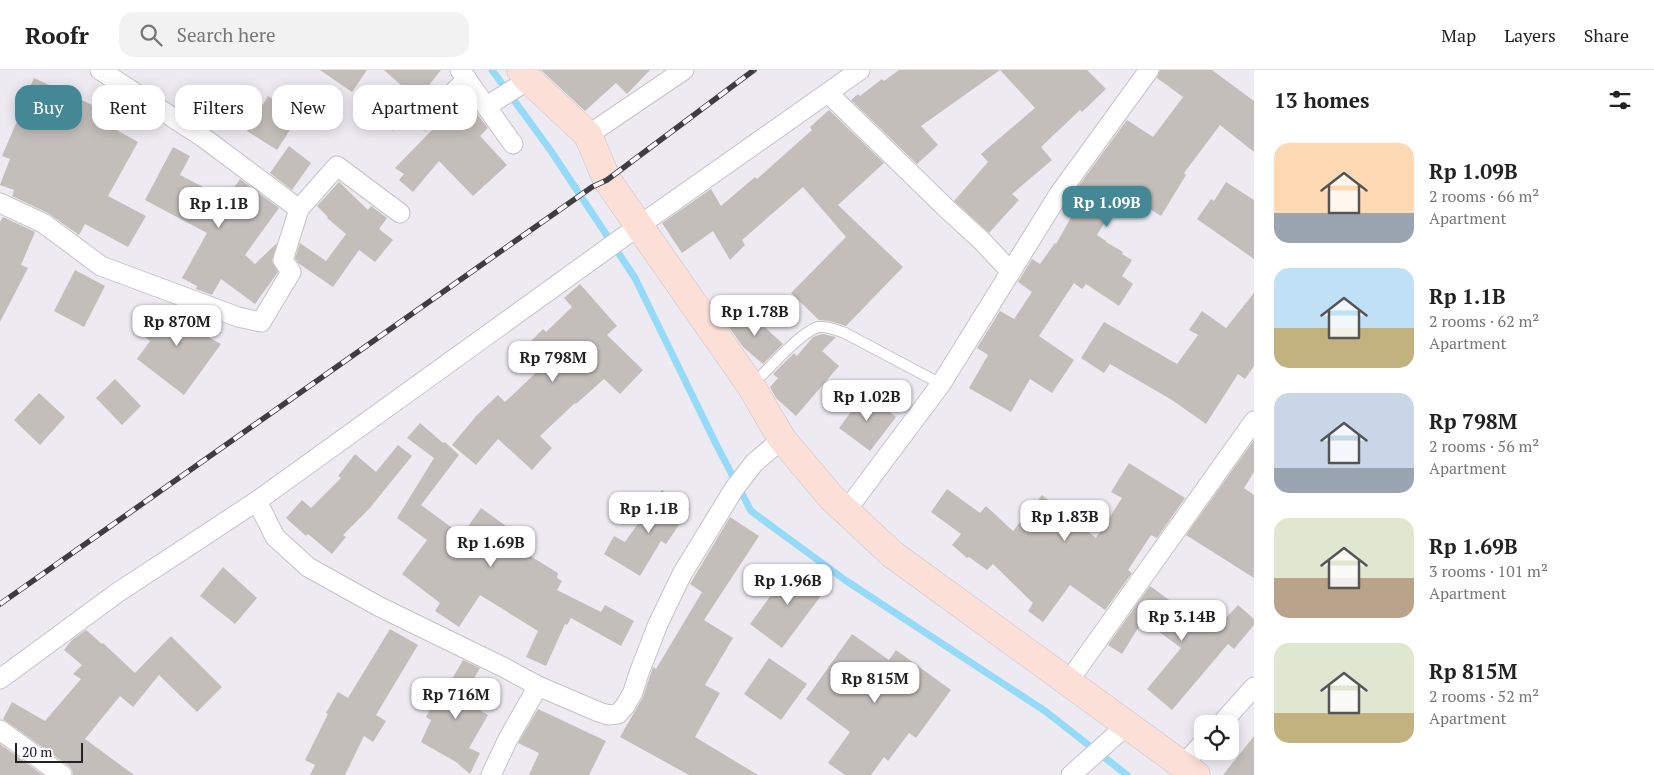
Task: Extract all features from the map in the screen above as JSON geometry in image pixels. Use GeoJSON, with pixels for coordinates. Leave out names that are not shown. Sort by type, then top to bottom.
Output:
{"type":"FeatureCollection","features":[{"type":"Feature","properties":{"kind":"main road"},"geometry":{"type":"LineString","coordinates":[[524,77],[588,134],[607,180],[752,386],[782,439],[832,497],[892,554],[1068,682],[1118,732],[1189,770]]}},
{"type":"Feature","properties":{"kind":"street"},"geometry":{"type":"LineString","coordinates":[[100,70],[204,138],[299,209]]}},
{"type":"Feature","properties":{"kind":"street"},"geometry":{"type":"LineString","coordinates":[[588,134],[684,70]]}},
{"type":"Feature","properties":{"kind":"street"},"geometry":{"type":"LineString","coordinates":[[0,679],[117,593],[257,501],[602,252],[860,70]]}},
{"type":"Feature","properties":{"kind":"street"},"geometry":{"type":"LineString","coordinates":[[846,511],[941,384],[1059,194],[1149,70]]}},
{"type":"Feature","properties":{"kind":"street"},"geometry":{"type":"LineString","coordinates":[[454,85],[463,74],[493,102],[513,144]]}},
{"type":"Feature","properties":{"kind":"street"},"geometry":{"type":"LineString","coordinates":[[493,102],[524,77]]}},
{"type":"Feature","properties":{"kind":"street"},"geometry":{"type":"LineString","coordinates":[[828,93],[982,241],[1011,272]]}},
{"type":"Feature","properties":{"kind":"street"},"geometry":{"type":"LineString","coordinates":[[0,203],[43,222],[101,266],[238,317],[261,322],[291,272],[283,260],[299,209],[337,166],[400,214]]}},
{"type":"Feature","properties":{"kind":"street"},"geometry":{"type":"LineString","coordinates":[[1068,682],[1254,421]]}},
{"type":"Feature","properties":{"kind":"street"},"geometry":{"type":"LineString","coordinates":[[257,501],[275,537],[308,567],[378,606],[538,686],[608,715],[618,714],[626,706],[633,692],[658,624],[682,574],[734,489],[754,463],[782,439]]}},
{"type":"Feature","properties":{"kind":"street"},"geometry":{"type":"LineString","coordinates":[[491,775],[508,739],[538,686]]}},
{"type":"Feature","properties":{"kind":"street"},"geometry":{"type":"LineString","coordinates":[[1229,715],[1254,687]]}},
{"type":"Feature","properties":{"kind":"street"},"geometry":{"type":"LineString","coordinates":[[0,730],[62,775]]}},
{"type":"Feature","properties":{"kind":"street"},"geometry":{"type":"LineString","coordinates":[[1075,772],[1118,732]]}},
{"type":"Feature","properties":{"kind":"lane"},"geometry":{"type":"LineString","coordinates":[[752,386],[805,334],[818,327],[829,327],[845,333],[941,384]]}},
{"type":"Feature","properties":{"kind":"building"},"geometry":{"type":"Polygon","coordinates":[[[320,70],[367,70],[357,85],[353,85],[352,92],[320,70]]]}},
{"type":"Feature","properties":{"kind":"building"},"geometry":{"type":"Polygon","coordinates":[[[384,70],[441,70],[429,85],[401,85],[384,70]]]}},
{"type":"Feature","properties":{"kind":"building"},"geometry":{"type":"Polygon","coordinates":[[[541,70],[650,70],[627,94],[616,83],[585,111],[541,70]]]}},
{"type":"Feature","properties":{"kind":"building"},"geometry":{"type":"Polygon","coordinates":[[[899,70],[1000,70],[921,126],[938,145],[917,164],[851,100],[899,70]]]}},
{"type":"Feature","properties":{"kind":"building"},"geometry":{"type":"Polygon","coordinates":[[[1000,70],[1087,70],[1106,89],[1082,112],[1080,110],[1041,147],[1052,160],[1012,194],[1019,200],[989,233],[954,201],[988,162],[981,154],[1035,108],[1000,70]]]}},
{"type":"Feature","properties":{"kind":"building"},"geometry":{"type":"Polygon","coordinates":[[[1160,70],[1212,70],[1254,101],[1254,152],[1220,125],[1184,173],[1186,175],[1161,216],[1123,192],[1097,235],[1132,260],[1122,276],[1133,284],[1119,306],[1086,284],[1082,289],[1074,283],[1039,336],[1074,360],[1052,393],[1030,379],[1011,412],[969,388],[988,355],[977,348],[1000,311],[1014,319],[1032,292],[1018,282],[1032,259],[1040,264],[1056,244],[1081,200],[1072,195],[1127,120],[1153,137],[1183,97],[1157,78],[1160,70]]]}},
{"type":"Feature","properties":{"kind":"building"},"geometry":{"type":"Polygon","coordinates":[[[34,78],[49,85],[31,85],[34,78]]]}},
{"type":"Feature","properties":{"kind":"building"},"geometry":{"type":"Polygon","coordinates":[[[268,96],[272,99],[272,130],[290,130],[277,150],[247,131],[262,130],[262,106],[268,96]]]}},
{"type":"Feature","properties":{"kind":"building"},"geometry":{"type":"Polygon","coordinates":[[[82,100],[92,105],[92,130],[117,130],[138,142],[108,196],[146,216],[128,247],[85,224],[79,235],[48,213],[12,196],[14,190],[0,185],[10,159],[2,156],[15,126],[15,130],[82,130],[82,100]]]}},
{"type":"Feature","properties":{"kind":"building"},"geometry":{"type":"Polygon","coordinates":[[[829,110],[884,163],[838,205],[903,267],[846,326],[819,320],[791,293],[846,237],[803,187],[742,240],[745,245],[730,260],[713,231],[682,253],[662,223],[711,189],[721,206],[755,177],[757,179],[812,130],[810,127],[829,110]]]}},
{"type":"Feature","properties":{"kind":"building"},"geometry":{"type":"Polygon","coordinates":[[[477,114],[488,128],[480,136],[507,165],[473,196],[439,161],[413,192],[399,180],[404,174],[395,168],[432,130],[477,130],[477,114]]]}},
{"type":"Feature","properties":{"kind":"building"},"geometry":{"type":"Polygon","coordinates":[[[289,146],[311,163],[292,190],[270,173],[289,146]]]}},
{"type":"Feature","properties":{"kind":"building"},"geometry":{"type":"Polygon","coordinates":[[[173,147],[190,156],[180,175],[226,199],[240,179],[279,208],[245,255],[255,264],[277,243],[272,261],[278,272],[255,304],[221,279],[212,295],[196,289],[197,286],[182,278],[207,233],[145,200],[173,147]]]}},
{"type":"Feature","properties":{"kind":"building"},"geometry":{"type":"Polygon","coordinates":[[[339,182],[368,210],[371,206],[387,218],[379,229],[393,240],[375,262],[359,250],[333,287],[298,263],[295,258],[300,243],[326,261],[346,234],[327,218],[317,206],[339,182]]]}},
{"type":"Feature","properties":{"kind":"building"},"geometry":{"type":"Polygon","coordinates":[[[1226,182],[1254,200],[1254,259],[1197,219],[1211,199],[1214,201],[1226,182]]]}},
{"type":"Feature","properties":{"kind":"building"},"geometry":{"type":"Polygon","coordinates":[[[3,217],[35,232],[21,265],[28,268],[0,322],[0,222],[3,217]]]}},
{"type":"Feature","properties":{"kind":"building"},"geometry":{"type":"Polygon","coordinates":[[[75,270],[105,286],[84,327],[54,311],[75,270]]]}},
{"type":"Feature","properties":{"kind":"building"},"geometry":{"type":"Polygon","coordinates":[[[580,284],[617,326],[607,335],[643,370],[620,394],[604,379],[575,403],[540,436],[552,448],[532,470],[498,439],[476,465],[452,445],[477,415],[498,395],[505,402],[542,367],[523,349],[543,329],[546,332],[572,307],[564,298],[580,284]]]}},
{"type":"Feature","properties":{"kind":"building"},"geometry":{"type":"Polygon","coordinates":[[[1254,293],[1254,366],[1245,379],[1238,374],[1206,424],[1172,400],[1110,364],[1104,373],[1081,358],[1104,322],[1177,364],[1198,335],[1189,330],[1202,311],[1226,328],[1254,293]]]}},
{"type":"Feature","properties":{"kind":"building"},"geometry":{"type":"Polygon","coordinates":[[[154,305],[177,323],[185,309],[215,323],[208,337],[221,344],[184,395],[137,359],[150,341],[136,329],[154,305]]]}},
{"type":"Feature","properties":{"kind":"building"},"geometry":{"type":"Polygon","coordinates":[[[745,309],[783,344],[763,364],[743,347],[729,327],[745,309]]]}},
{"type":"Feature","properties":{"kind":"building"},"geometry":{"type":"Polygon","coordinates":[[[822,334],[836,337],[822,351],[839,366],[796,416],[776,398],[770,387],[778,378],[773,374],[794,353],[797,356],[813,337],[822,334]]]}},
{"type":"Feature","properties":{"kind":"building"},"geometry":{"type":"Polygon","coordinates":[[[115,379],[141,406],[122,425],[96,398],[115,379]]]}},
{"type":"Feature","properties":{"kind":"building"},"geometry":{"type":"Polygon","coordinates":[[[39,393],[65,417],[40,445],[14,420],[39,393]]]}},
{"type":"Feature","properties":{"kind":"building"},"geometry":{"type":"Polygon","coordinates":[[[865,393],[896,417],[870,451],[839,428],[865,393]]]}},
{"type":"Feature","properties":{"kind":"building"},"geometry":{"type":"Polygon","coordinates":[[[420,423],[459,455],[421,505],[462,535],[481,508],[516,533],[509,543],[558,573],[557,578],[562,581],[557,590],[601,612],[605,605],[634,621],[621,646],[571,618],[567,625],[565,624],[546,666],[526,657],[538,631],[480,595],[459,627],[435,611],[440,603],[402,574],[427,540],[397,518],[434,458],[407,438],[420,423]]]}},
{"type":"Feature","properties":{"kind":"building"},"geometry":{"type":"Polygon","coordinates":[[[1254,440],[1254,472],[1244,488],[1254,495],[1254,578],[1186,535],[1254,440]]]}},
{"type":"Feature","properties":{"kind":"building"},"geometry":{"type":"Polygon","coordinates":[[[398,445],[412,456],[369,509],[343,535],[346,537],[332,554],[308,534],[306,536],[286,518],[302,500],[311,508],[341,478],[338,476],[355,454],[376,472],[398,445]]]}},
{"type":"Feature","properties":{"kind":"building"},"geometry":{"type":"Polygon","coordinates":[[[1129,463],[1185,498],[1157,538],[1151,535],[1128,570],[1132,573],[1105,610],[1070,585],[1043,622],[1028,611],[1033,603],[993,564],[987,570],[969,557],[967,558],[952,545],[961,534],[931,512],[947,489],[980,513],[986,506],[1013,531],[1042,495],[1096,538],[1122,498],[1111,492],[1129,463]]]}},
{"type":"Feature","properties":{"kind":"building"},"geometry":{"type":"Polygon","coordinates":[[[662,490],[690,509],[666,544],[661,541],[640,576],[604,554],[614,536],[625,542],[662,490]]]}},
{"type":"Feature","properties":{"kind":"building"},"geometry":{"type":"Polygon","coordinates":[[[730,517],[759,536],[704,620],[733,638],[705,685],[720,693],[695,737],[758,775],[689,775],[620,737],[643,697],[653,667],[656,669],[702,592],[690,584],[730,517]]]}},
{"type":"Feature","properties":{"kind":"building"},"geometry":{"type":"Polygon","coordinates":[[[793,565],[826,589],[782,648],[750,624],[793,565]]]}},
{"type":"Feature","properties":{"kind":"building"},"geometry":{"type":"Polygon","coordinates":[[[223,567],[257,598],[235,624],[200,596],[223,567]]]}},
{"type":"Feature","properties":{"kind":"building"},"geometry":{"type":"Polygon","coordinates":[[[1150,586],[1213,632],[1238,605],[1254,619],[1254,625],[1234,649],[1228,644],[1172,710],[1147,689],[1181,648],[1143,620],[1122,654],[1108,645],[1150,586]]]}},
{"type":"Feature","properties":{"kind":"building"},"geometry":{"type":"Polygon","coordinates":[[[390,629],[418,645],[376,715],[386,721],[373,742],[364,736],[345,775],[310,775],[315,765],[305,760],[328,714],[326,713],[338,692],[348,698],[390,629]]]}},
{"type":"Feature","properties":{"kind":"building"},"geometry":{"type":"Polygon","coordinates":[[[86,630],[135,673],[171,636],[222,687],[197,712],[159,675],[133,707],[120,696],[85,739],[134,775],[73,775],[69,766],[3,719],[12,702],[45,721],[81,679],[73,674],[82,665],[64,650],[72,640],[86,630]]]}},
{"type":"Feature","properties":{"kind":"building"},"geometry":{"type":"Polygon","coordinates":[[[852,634],[889,660],[896,650],[951,690],[916,738],[909,733],[888,761],[884,757],[871,775],[845,775],[828,763],[850,732],[806,699],[852,634]]]}},
{"type":"Feature","properties":{"kind":"building"},"geometry":{"type":"Polygon","coordinates":[[[769,658],[807,684],[781,720],[744,694],[769,658]]]}},
{"type":"Feature","properties":{"kind":"building"},"geometry":{"type":"Polygon","coordinates":[[[463,660],[480,668],[466,692],[476,699],[472,706],[488,715],[469,748],[480,753],[470,774],[456,762],[421,742],[431,720],[426,717],[441,687],[445,691],[463,660]]]}},
{"type":"Feature","properties":{"kind":"building"},"geometry":{"type":"Polygon","coordinates":[[[538,709],[606,741],[589,775],[529,775],[539,753],[518,743],[538,709]]]}},
{"type":"Feature","properties":{"kind":"building"},"geometry":{"type":"Polygon","coordinates":[[[1254,736],[1254,775],[1223,775],[1235,760],[1239,760],[1239,755],[1254,736]]]}},
{"type":"Feature","properties":{"kind":"building"},"geometry":{"type":"Polygon","coordinates":[[[0,744],[43,775],[0,775],[0,744]]]}},
{"type":"Feature","properties":{"kind":"waterway"},"geometry":{"type":"LineString","coordinates":[[492,70],[551,151],[635,278],[751,511],[845,580],[1045,711],[1127,775]]}},
{"type":"Feature","properties":{"kind":"railway"},"geometry":{"type":"LineString","coordinates":[[0,604],[592,187],[607,180],[754,70]]}}]}
